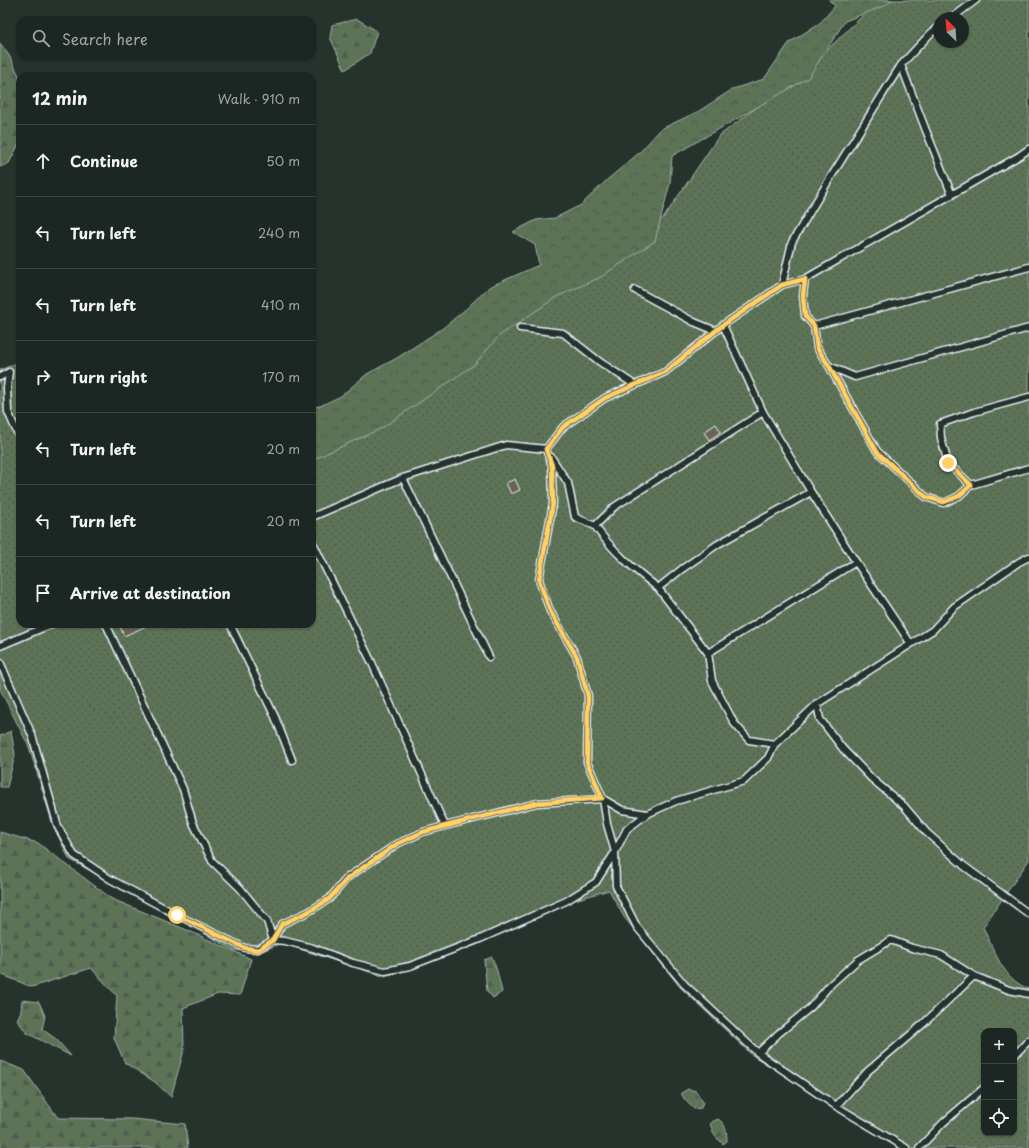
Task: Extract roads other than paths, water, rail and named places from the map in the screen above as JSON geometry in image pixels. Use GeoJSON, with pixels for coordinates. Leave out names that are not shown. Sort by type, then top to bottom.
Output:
{"type":"FeatureCollection","features":[{"type":"Feature","properties":{"kind":"lane"},"geometry":{"type":"LineString","coordinates":[[960,12],[976,0]]}},
{"type":"Feature","properties":{"kind":"lane"},"geometry":{"type":"LineString","coordinates":[[782,285],[792,242],[901,65],[933,32]]}},
{"type":"Feature","properties":{"kind":"lane"},"geometry":{"type":"LineString","coordinates":[[901,65],[952,195]]}},
{"type":"Feature","properties":{"kind":"lane"},"geometry":{"type":"LineString","coordinates":[[546,449],[563,427],[605,398],[665,372],[723,325],[782,285],[805,279],[1029,149]]}},
{"type":"Feature","properties":{"kind":"lane"},"geometry":{"type":"LineString","coordinates":[[814,326],[1029,267]]}},
{"type":"Feature","properties":{"kind":"lane"},"geometry":{"type":"LineString","coordinates":[[805,279],[803,296],[805,316],[814,326],[817,348],[829,366],[877,452],[926,497],[944,502],[959,496],[971,485],[1029,468]]}},
{"type":"Feature","properties":{"kind":"lane"},"geometry":{"type":"LineString","coordinates":[[635,290],[694,322],[716,331]]}},
{"type":"Feature","properties":{"kind":"lane"},"geometry":{"type":"LineString","coordinates":[[723,325],[763,412],[811,492],[911,644]]}},
{"type":"Feature","properties":{"kind":"lane"},"geometry":{"type":"LineString","coordinates":[[520,328],[563,333],[600,362],[635,385]]}},
{"type":"Feature","properties":{"kind":"lane"},"geometry":{"type":"LineString","coordinates":[[829,366],[854,377],[1029,328]]}},
{"type":"Feature","properties":{"kind":"lane"},"geometry":{"type":"LineString","coordinates":[[0,377],[9,372],[7,388],[8,412],[16,430]]}},
{"type":"Feature","properties":{"kind":"lane"},"geometry":{"type":"LineString","coordinates":[[971,485],[948,463],[941,438],[940,424],[974,412],[1029,397]]}},
{"type":"Feature","properties":{"kind":"lane"},"geometry":{"type":"LineString","coordinates":[[595,526],[614,507],[763,412]]}},
{"type":"Feature","properties":{"kind":"lane"},"geometry":{"type":"LineString","coordinates":[[316,515],[403,478],[506,445],[546,449]]}},
{"type":"Feature","properties":{"kind":"lane"},"geometry":{"type":"LineString","coordinates":[[546,449],[568,483],[575,517],[595,526],[607,543],[628,564],[658,588],[708,653],[712,681],[734,723],[749,740],[776,744]]}},
{"type":"Feature","properties":{"kind":"lane"},"geometry":{"type":"LineString","coordinates":[[546,449],[552,466],[553,503],[539,580],[550,611],[577,657],[588,696],[587,762],[602,798],[607,824],[615,852],[616,886],[637,927],[684,984],[758,1053],[836,1106],[906,1148]]}},
{"type":"Feature","properties":{"kind":"lane"},"geometry":{"type":"LineString","coordinates":[[403,478],[489,657]]}},
{"type":"Feature","properties":{"kind":"lane"},"geometry":{"type":"LineString","coordinates":[[658,588],[718,544],[811,492]]}},
{"type":"Feature","properties":{"kind":"lane"},"geometry":{"type":"LineString","coordinates":[[316,549],[372,663],[445,826]]}},
{"type":"Feature","properties":{"kind":"lane"},"geometry":{"type":"LineString","coordinates":[[273,940],[285,941],[313,948],[353,963],[385,971],[410,966],[480,940],[566,901],[596,882],[627,830],[647,814],[676,801],[744,781],[768,758],[776,744],[817,704],[933,630],[954,608],[1019,562],[1029,557]]}},
{"type":"Feature","properties":{"kind":"lane"},"geometry":{"type":"LineString","coordinates":[[708,653],[856,562]]}},
{"type":"Feature","properties":{"kind":"lane"},"geometry":{"type":"LineString","coordinates":[[0,646],[43,628]]}},
{"type":"Feature","properties":{"kind":"lane"},"geometry":{"type":"LineString","coordinates":[[108,628],[183,789],[193,823],[212,861],[240,888],[267,921],[273,940]]}},
{"type":"Feature","properties":{"kind":"lane"},"geometry":{"type":"LineString","coordinates":[[232,628],[275,717],[292,760]]}},
{"type":"Feature","properties":{"kind":"lane"},"geometry":{"type":"LineString","coordinates":[[0,662],[32,735],[58,827],[74,855],[110,879],[177,915],[245,948],[258,950],[273,940],[282,924],[308,912],[329,899],[348,878],[397,844],[423,832],[536,803],[602,798],[622,810],[647,814]]}},
{"type":"Feature","properties":{"kind":"lane"},"geometry":{"type":"LineString","coordinates":[[817,704],[820,719],[842,749],[872,779],[904,806],[926,832],[964,866],[1029,914]]}},
{"type":"Feature","properties":{"kind":"lane"},"geometry":{"type":"LineString","coordinates":[[758,1053],[778,1034],[811,1007],[830,985],[858,960],[890,940],[912,948],[941,955],[974,976],[1009,990],[1029,994]]}},
{"type":"Feature","properties":{"kind":"lane"},"geometry":{"type":"LineString","coordinates":[[836,1106],[868,1071],[923,1024],[974,976]]}},
{"type":"Feature","properties":{"kind":"lane"},"geometry":{"type":"LineString","coordinates":[[1017,1053],[1029,1040]]}},
{"type":"Feature","properties":{"kind":"lane"},"geometry":{"type":"LineString","coordinates":[[919,1148],[944,1122],[981,1091]]}}]}
